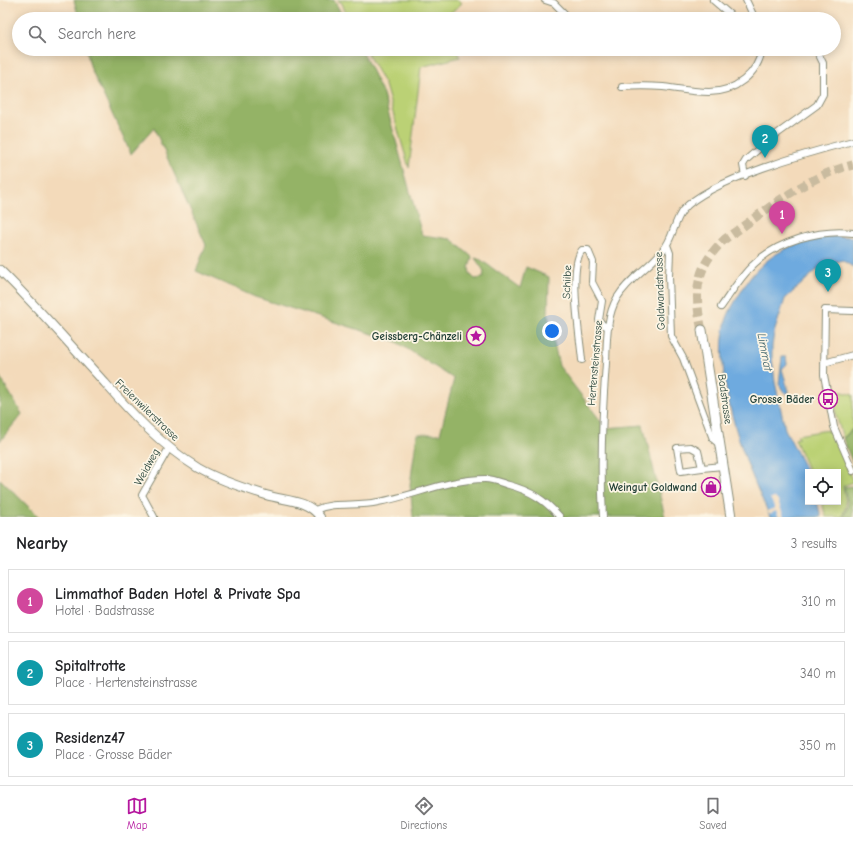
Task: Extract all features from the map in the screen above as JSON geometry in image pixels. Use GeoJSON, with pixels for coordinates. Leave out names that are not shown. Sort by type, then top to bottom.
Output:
{"type":"FeatureCollection","features":[{"type":"Feature","properties":{"kind":"main road","name":"Badstrasse"},"geometry":{"type":"LineString","coordinates":[[702,332],[731,517]]}},
{"type":"Feature","properties":{"kind":"street"},"geometry":{"type":"LineString","coordinates":[[545,0],[554,3],[563,12]]}},
{"type":"Feature","properties":{"kind":"street"},"geometry":{"type":"LineString","coordinates":[[713,0],[727,12]]}},
{"type":"Feature","properties":{"kind":"street"},"geometry":{"type":"LineString","coordinates":[[746,0],[752,12]]}},
{"type":"Feature","properties":{"kind":"street"},"geometry":{"type":"LineString","coordinates":[[622,87],[644,86],[709,92],[722,91],[736,86],[752,73],[760,56]]}},
{"type":"Feature","properties":{"kind":"street"},"geometry":{"type":"LineString","coordinates":[[745,176],[743,168],[746,160],[770,139],[806,114],[817,104],[823,94],[823,63],[820,56]]}},
{"type":"Feature","properties":{"kind":"street","name":"Hertensteinstrasse"},"geometry":{"type":"LineString","coordinates":[[603,517],[601,428],[609,327],[613,306],[624,287],[659,256],[667,245],[685,208],[713,189],[798,156],[852,144]]}},
{"type":"Feature","properties":{"kind":"street"},"geometry":{"type":"LineString","coordinates":[[721,307],[745,274],[762,257],[785,245],[808,236],[829,233],[853,233]]}},
{"type":"Feature","properties":{"kind":"street","name":"Goldwandstrasse"},"geometry":{"type":"LineString","coordinates":[[667,245],[670,253],[669,276],[672,336],[683,358],[713,439],[719,444]]}},
{"type":"Feature","properties":{"kind":"street","name":"Schiibe"},"geometry":{"type":"LineString","coordinates":[[582,360],[576,306],[576,272],[578,259],[582,250],[588,250],[591,255],[592,282],[603,304],[600,320],[603,326],[609,327]]}},
{"type":"Feature","properties":{"kind":"street","name":"Freienwilerstrasse"},"geometry":{"type":"LineString","coordinates":[[0,270],[132,414],[169,448],[199,468],[234,485],[268,496],[307,505],[317,514]]}},
{"type":"Feature","properties":{"kind":"street"},"geometry":{"type":"LineString","coordinates":[[853,311],[826,310],[824,363],[824,375],[832,418],[853,471]]}},
{"type":"Feature","properties":{"kind":"street"},"geometry":{"type":"LineString","coordinates":[[824,363],[853,355]]}},
{"type":"Feature","properties":{"kind":"street","name":"Weidweg"},"geometry":{"type":"LineString","coordinates":[[154,517],[142,495],[169,448]]}},
{"type":"Feature","properties":{"kind":"street"},"geometry":{"type":"LineString","coordinates":[[702,468],[698,451],[691,448],[677,448],[681,471],[723,466]]}},
{"type":"Feature","properties":{"kind":"street"},"geometry":{"type":"LineString","coordinates":[[317,514],[327,505],[368,504],[402,497],[449,483],[486,479],[522,489],[535,495],[549,504],[560,517]]}},
{"type":"Feature","properties":{"kind":"green space"},"geometry":{"type":"Polygon","coordinates":[[[74,0],[334,0],[340,12],[77,12],[74,0]]]}},
{"type":"Feature","properties":{"kind":"green space"},"geometry":{"type":"Polygon","coordinates":[[[337,0],[458,0],[462,3],[452,12],[345,12],[342,3],[337,0]]]}},
{"type":"Feature","properties":{"kind":"green space"},"geometry":{"type":"Polygon","coordinates":[[[88,56],[364,56],[383,94],[422,235],[451,239],[472,257],[469,268],[470,274],[475,279],[483,278],[484,271],[475,258],[481,260],[520,288],[526,267],[549,277],[548,316],[559,366],[606,428],[643,425],[665,517],[413,517],[410,485],[417,434],[440,434],[454,379],[395,341],[255,297],[196,271],[206,245],[154,128],[131,154],[91,69],[88,56]]]}},
{"type":"Feature","properties":{"kind":"green space"},"geometry":{"type":"Polygon","coordinates":[[[369,56],[460,56],[421,67],[409,168],[385,85],[369,56]]]}},
{"type":"Feature","properties":{"kind":"green space"},"geometry":{"type":"Polygon","coordinates":[[[0,377],[22,414],[0,441],[0,377]]]}},
{"type":"Feature","properties":{"kind":"green space"},"geometry":{"type":"Polygon","coordinates":[[[833,392],[843,392],[853,395],[853,428],[843,438],[836,415],[833,392]]]}},
{"type":"Feature","properties":{"kind":"green space"},"geometry":{"type":"Polygon","coordinates":[[[853,429],[853,464],[843,439],[853,429]]]}},
{"type":"Feature","properties":{"kind":"green space"},"geometry":{"type":"Polygon","coordinates":[[[828,430],[827,432],[831,431],[832,435],[833,434],[853,482],[843,486],[846,505],[842,517],[826,517],[823,505],[841,505],[841,469],[808,469],[795,439],[799,438],[797,435],[828,430]]]}},
{"type":"Feature","properties":{"kind":"green space"},"geometry":{"type":"Polygon","coordinates":[[[0,479],[39,517],[0,517],[0,479]]]}},
{"type":"Feature","properties":{"kind":"green space"},"geometry":{"type":"Polygon","coordinates":[[[852,486],[853,517],[843,517],[848,505],[844,487],[852,486]]]}},
{"type":"Feature","properties":{"kind":"water","name":"Limmat"},"geometry":{"type":"Polygon","coordinates":[[[832,236],[853,237],[853,267],[842,260],[819,268],[785,299],[774,333],[772,358],[775,382],[785,429],[805,469],[805,505],[818,505],[821,517],[770,517],[740,443],[729,402],[723,361],[725,325],[728,315],[744,287],[761,266],[771,258],[793,245],[832,236]]]}},
{"type":"Feature","properties":{"kind":"water"},"geometry":{"type":"Polygon","coordinates":[[[782,357],[786,357],[787,364],[782,369],[789,393],[785,394],[779,384],[782,357]]]}},
{"type":"Feature","properties":{"kind":"pier"},"geometry":{"type":"Polygon","coordinates":[[[770,498],[775,498],[778,501],[784,517],[779,517],[776,511],[769,514],[767,511],[775,508],[770,498]]]}},
{"type":"Feature","properties":{"kind":"tunnel"},"geometry":{"type":"LineString","coordinates":[[702,330],[698,304],[699,280],[708,259],[715,249],[725,239],[802,186],[818,177],[853,165]]}},
{"type":"Feature","properties":{"kind":"place","name":"Spitaltrotte"},"geometry":{"type":"Point","coordinates":[765,158]}},
{"type":"Feature","properties":{"kind":"place","name":"Limmathof Baden Hotel & Private Spa"},"geometry":{"type":"Point","coordinates":[782,234]}},
{"type":"Feature","properties":{"kind":"place","name":"Residenz47"},"geometry":{"type":"Point","coordinates":[828,292]}},
{"type":"Feature","properties":{"kind":"place","name":"Geissberg-Chänzeli"},"geometry":{"type":"Point","coordinates":[476,336]}},
{"type":"Feature","properties":{"kind":"place","name":"Grosse Bäder"},"geometry":{"type":"Point","coordinates":[828,399]}},
{"type":"Feature","properties":{"kind":"place","name":"Weingut Goldwand"},"geometry":{"type":"Point","coordinates":[711,487]}}]}
